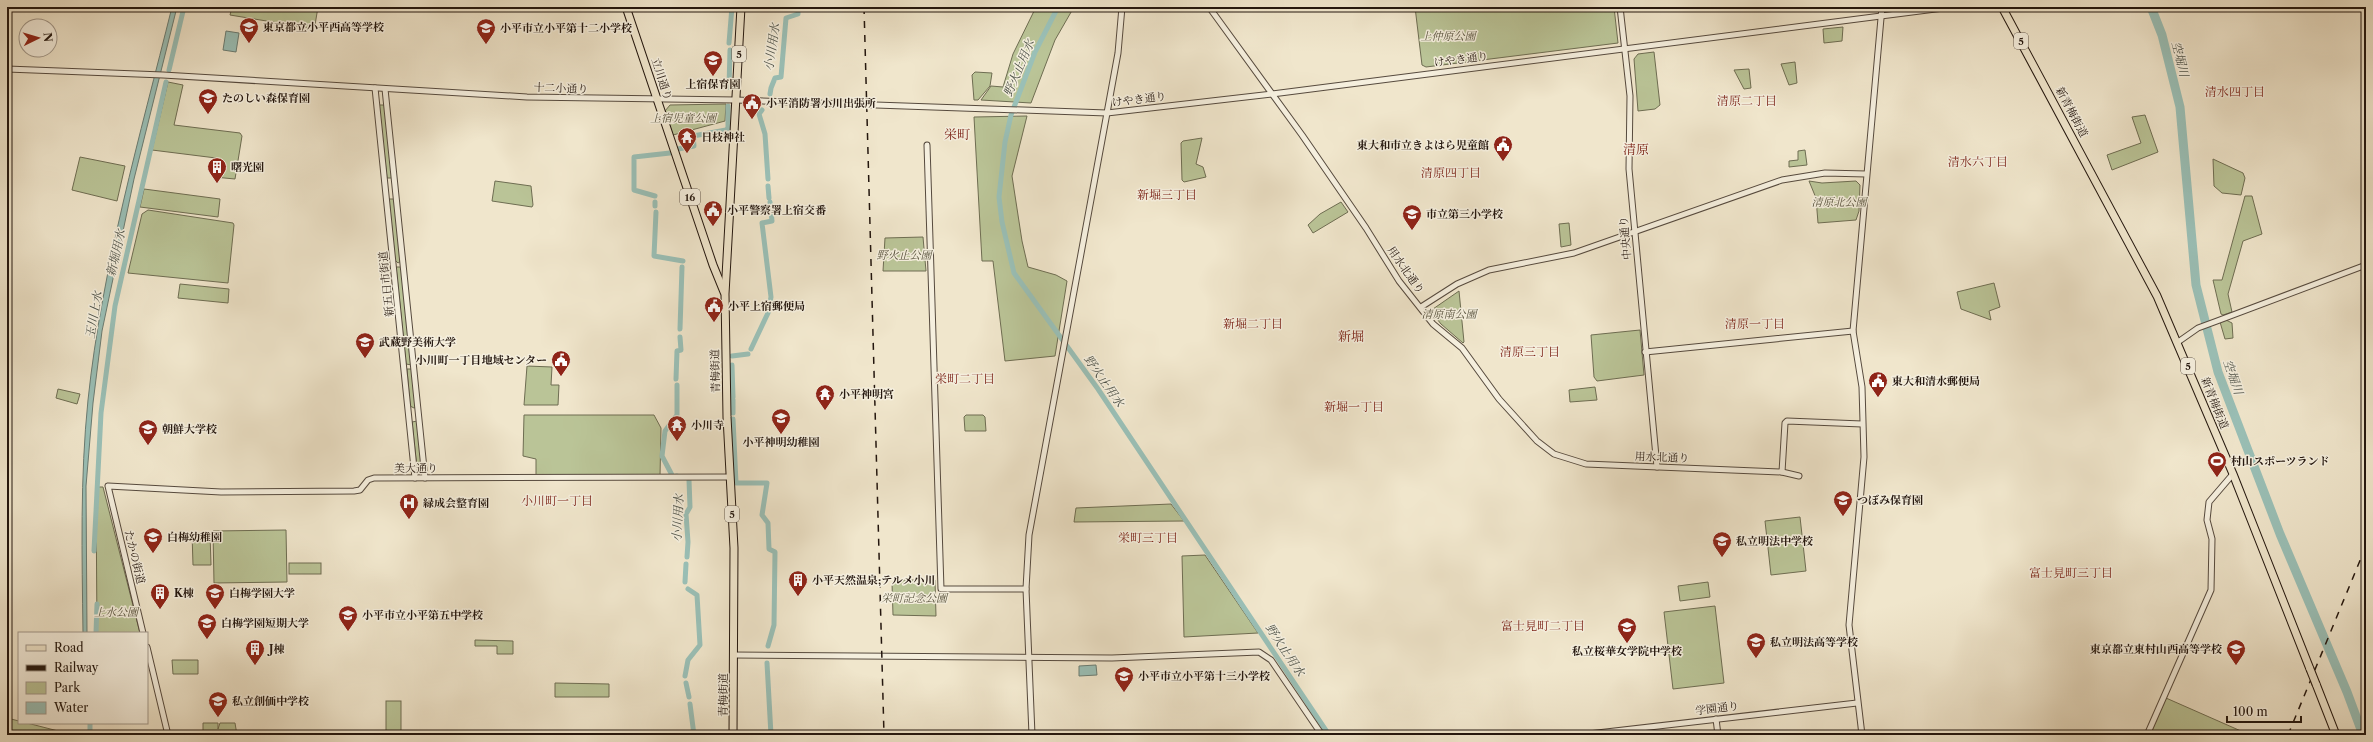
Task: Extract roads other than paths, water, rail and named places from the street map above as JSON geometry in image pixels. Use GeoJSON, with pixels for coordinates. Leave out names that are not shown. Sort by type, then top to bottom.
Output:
{"type":"FeatureCollection","features":[{"type":"Feature","properties":{"kind":"main road","name":"立川通り"},"geometry":{"type":"LineString","coordinates":[[626,7],[713,265],[725,294]]}},
{"type":"Feature","properties":{"kind":"main road","name":"青梅街道"},"geometry":{"type":"LineString","coordinates":[[733,735],[734,548],[730,477],[725,294],[740,7]]}},
{"type":"Feature","properties":{"kind":"main road","name":"新青梅街道"},"geometry":{"type":"LineString","coordinates":[[2002,7],[2132,246],[2178,342],[2233,474],[2336,735]]}},
{"type":"Feature","properties":{"kind":"street"},"geometry":{"type":"LineString","coordinates":[[1032,735],[1026,589],[1029,536],[1118,53],[1122,7]]}},
{"type":"Feature","properties":{"kind":"street","name":"用水北通り"},"geometry":{"type":"LineString","coordinates":[[1209,7],[1273,94],[1366,228],[1398,281],[1421,307],[1433,324],[1462,348],[1499,399],[1545,447],[1564,458],[1586,464],[1782,472],[1799,476]]}},
{"type":"Feature","properties":{"kind":"street","name":"中央通り"},"geometry":{"type":"LineString","coordinates":[[1620,7],[1630,96],[1629,170],[1657,467]]}},
{"type":"Feature","properties":{"kind":"street"},"geometry":{"type":"LineString","coordinates":[[1862,735],[1857,703],[1849,617],[1863,480],[1862,387],[1853,331],[1861,251],[1866,174],[1875,104],[1882,7]]}},
{"type":"Feature","properties":{"kind":"street","name":"けやき通り"},"geometry":{"type":"LineString","coordinates":[[736,100],[1107,113],[1273,94],[1951,7]]}},
{"type":"Feature","properties":{"kind":"street","name":"十二小通り"},"geometry":{"type":"LineString","coordinates":[[7,69],[48,69],[163,75],[548,98],[736,100]]}},
{"type":"Feature","properties":{"kind":"street","name":"新五日市街道"},"geometry":{"type":"LineString","coordinates":[[375,88],[415,478]]}},
{"type":"Feature","properties":{"kind":"street","name":"新五日市街道"},"geometry":{"type":"LineString","coordinates":[[385,89],[425,478]]}},
{"type":"Feature","properties":{"kind":"street"},"geometry":{"type":"LineString","coordinates":[[927,145],[941,589],[1026,589]]}},
{"type":"Feature","properties":{"kind":"street"},"geometry":{"type":"LineString","coordinates":[[1421,307],[1457,284],[1489,270],[1560,257],[1782,180],[1825,173],[1866,174]]}},
{"type":"Feature","properties":{"kind":"street"},"geometry":{"type":"LineString","coordinates":[[394,263],[398,264],[403,261]]}},
{"type":"Feature","properties":{"kind":"street"},"geometry":{"type":"LineString","coordinates":[[2178,342],[2198,328],[2217,320],[2366,265]]}},
{"type":"Feature","properties":{"kind":"street"},"geometry":{"type":"LineString","coordinates":[[1645,352],[1853,331]]}},
{"type":"Feature","properties":{"kind":"street"},"geometry":{"type":"LineString","coordinates":[[1782,472],[1785,423],[1787,421],[1862,424]]}},
{"type":"Feature","properties":{"kind":"street"},"geometry":{"type":"LineString","coordinates":[[2147,735],[2210,590],[2212,539],[2208,520],[2209,502],[2233,474]]}},
{"type":"Feature","properties":{"kind":"street","name":"美大通り"},"geometry":{"type":"LineString","coordinates":[[108,486],[221,492],[354,491],[360,490],[370,478],[730,477]]}},
{"type":"Feature","properties":{"kind":"street","name":"たかの街道"},"geometry":{"type":"LineString","coordinates":[[108,486],[143,632]]}},
{"type":"Feature","properties":{"kind":"street"},"geometry":{"type":"LineString","coordinates":[[148,651],[168,735]]}},
{"type":"Feature","properties":{"kind":"street"},"geometry":{"type":"LineString","coordinates":[[734,655],[1029,656],[1112,658],[1259,652],[1271,660],[1322,735]]}},
{"type":"Feature","properties":{"kind":"street","name":"学園通り"},"geometry":{"type":"LineString","coordinates":[[1580,735],[1626,732],[1716,718],[1857,703]]}},
{"type":"Feature","properties":{"kind":"street"},"geometry":{"type":"LineString","coordinates":[[1716,718],[1718,735]]}},
{"type":"Feature","properties":{"kind":"water"},"geometry":{"type":"Polygon","coordinates":[[[172,7],[177,7],[134,179],[102,331],[93,403],[86,486],[87,632],[83,632],[82,516],[85,429],[88,400],[94,350],[112,251],[172,7]]]}},
{"type":"Feature","properties":{"kind":"water"},"geometry":{"type":"Polygon","coordinates":[[[226,31],[239,33],[236,52],[223,50],[226,31]]]}},
{"type":"Feature","properties":{"kind":"water"},"geometry":{"type":"Polygon","coordinates":[[[1096,665],[1097,675],[1079,676],[1079,666],[1096,665]]]}},
{"type":"Feature","properties":{"kind":"waterway","name":"新堀用水"},"geometry":{"type":"LineString","coordinates":[[169,70],[184,7]]}},
{"type":"Feature","properties":{"kind":"waterway","name":"小川用水"},"geometry":{"type":"LineString","coordinates":[[729,43],[732,7]]}},
{"type":"Feature","properties":{"kind":"waterway","name":"小川用水"},"geometry":{"type":"LineString","coordinates":[[770,94],[775,78],[781,77],[786,18],[798,14],[798,7]]}},
{"type":"Feature","properties":{"kind":"waterway","name":"野火止用水"},"geometry":{"type":"LineString","coordinates":[[1058,7],[1035,52],[1011,115],[1005,142],[999,197],[1002,222],[1014,273],[1098,389],[1329,735]]}},
{"type":"Feature","properties":{"kind":"waterway","name":"空堀川"},"geometry":{"type":"LineString","coordinates":[[2151,7],[2162,35],[2180,107],[2196,285],[2218,372],[2280,534],[2347,692],[2363,735]]}},
{"type":"Feature","properties":{"kind":"waterway","name":"小川用水"},"geometry":{"type":"LineString","coordinates":[[729,87],[730,50]]}},
{"type":"Feature","properties":{"kind":"waterway","name":"新堀用水"},"geometry":{"type":"LineString","coordinates":[[94,551],[101,413],[115,306],[166,82]]}},
{"type":"Feature","properties":{"kind":"waterway","name":"小川用水"},"geometry":{"type":"LineString","coordinates":[[678,149],[694,146],[693,136],[726,130],[728,128],[728,106]]}},
{"type":"Feature","properties":{"kind":"waterway"},"geometry":{"type":"LineString","coordinates":[[762,110],[759,114],[765,134],[768,179]]}},
{"type":"Feature","properties":{"kind":"waterway","name":"小川用水"},"geometry":{"type":"LineString","coordinates":[[655,196],[634,190],[634,157],[670,153]]}},
{"type":"Feature","properties":{"kind":"waterway"},"geometry":{"type":"LineString","coordinates":[[768,186],[769,198]]}},
{"type":"Feature","properties":{"kind":"waterway"},"geometry":{"type":"LineString","coordinates":[[751,349],[768,313],[771,297],[762,223],[772,221],[770,202]]}},
{"type":"Feature","properties":{"kind":"waterway","name":"小川用水"},"geometry":{"type":"LineString","coordinates":[[656,212],[654,256],[683,261]]}},
{"type":"Feature","properties":{"kind":"waterway","name":"小川用水"},"geometry":{"type":"LineString","coordinates":[[680,329],[682,267]]}},
{"type":"Feature","properties":{"kind":"waterway","name":"小川用水"},"geometry":{"type":"LineString","coordinates":[[676,379],[677,351],[681,350],[680,337]]}},
{"type":"Feature","properties":{"kind":"waterway"},"geometry":{"type":"LineString","coordinates":[[732,356],[748,354]]}},
{"type":"Feature","properties":{"kind":"waterway"},"geometry":{"type":"LineString","coordinates":[[732,365],[733,397]]}},
{"type":"Feature","properties":{"kind":"waterway","name":"小川用水"},"geometry":{"type":"LineString","coordinates":[[677,385],[677,415],[665,431],[662,456],[673,477],[677,476]]}},
{"type":"Feature","properties":{"kind":"waterway"},"geometry":{"type":"LineString","coordinates":[[733,400],[733,413]]}},
{"type":"Feature","properties":{"kind":"waterway"},"geometry":{"type":"LineString","coordinates":[[733,419],[736,483],[767,483],[762,515],[768,523],[769,549],[775,552],[774,625],[768,646]]}},
{"type":"Feature","properties":{"kind":"waterway","name":"小川用水"},"geometry":{"type":"LineString","coordinates":[[687,557],[688,542],[686,514],[690,507],[689,480]]}},
{"type":"Feature","properties":{"kind":"waterway","name":"小川用水"},"geometry":{"type":"LineString","coordinates":[[685,582],[686,564]]}},
{"type":"Feature","properties":{"kind":"waterway","name":"小川用水"},"geometry":{"type":"LineString","coordinates":[[685,676],[688,660],[700,645],[697,595],[688,589]]}},
{"type":"Feature","properties":{"kind":"waterway","name":"新堀用水"},"geometry":{"type":"LineString","coordinates":[[96,632],[97,604]]}},
{"type":"Feature","properties":{"kind":"waterway"},"geometry":{"type":"LineString","coordinates":[[767,663],[771,735]]}},
{"type":"Feature","properties":{"kind":"waterway","name":"小川用水"},"geometry":{"type":"LineString","coordinates":[[686,683],[689,697]]}},
{"type":"Feature","properties":{"kind":"waterway","name":"小川用水"},"geometry":{"type":"LineString","coordinates":[[690,704],[694,735]]}},
{"type":"Feature","properties":{"kind":"waterway","name":"新堀用水"},"geometry":{"type":"LineString","coordinates":[[90,724],[90,735]]}},
{"type":"Feature","properties":{"kind":"railway"},"geometry":{"type":"LineString","coordinates":[[864,7],[884,735]]}},
{"type":"Feature","properties":{"kind":"railway"},"geometry":{"type":"LineString","coordinates":[[2288,735],[2366,546]]}},
{"type":"Feature","properties":{"kind":"place","name":"東京都立小平西高等学校"},"geometry":{"type":"Point","coordinates":[249,44]}},
{"type":"Feature","properties":{"kind":"place","name":"小平市立小平第十二小学校"},"geometry":{"type":"Point","coordinates":[486,45]}},
{"type":"Feature","properties":{"kind":"place","name":"上宿保育園"},"geometry":{"type":"Point","coordinates":[713,77]}},
{"type":"Feature","properties":{"kind":"place","name":"たのしい森保育園"},"geometry":{"type":"Point","coordinates":[208,115]}},
{"type":"Feature","properties":{"kind":"place","name":"小平消防署小川出張所"},"geometry":{"type":"Point","coordinates":[752,120]}},
{"type":"Feature","properties":{"kind":"place","name":"日枝神社"},"geometry":{"type":"Point","coordinates":[687,154]}},
{"type":"Feature","properties":{"kind":"place","name":"東大和市立きよはら児童館"},"geometry":{"type":"Point","coordinates":[1503,162]}},
{"type":"Feature","properties":{"kind":"place","name":"曙光園"},"geometry":{"type":"Point","coordinates":[217,184]}},
{"type":"Feature","properties":{"kind":"place","name":"小平警察署上宿交番"},"geometry":{"type":"Point","coordinates":[713,227]}},
{"type":"Feature","properties":{"kind":"place","name":"市立第三小学校"},"geometry":{"type":"Point","coordinates":[1412,231]}},
{"type":"Feature","properties":{"kind":"place","name":"小平上宿郵便局"},"geometry":{"type":"Point","coordinates":[714,323]}},
{"type":"Feature","properties":{"kind":"place","name":"武蔵野美術大学"},"geometry":{"type":"Point","coordinates":[365,359]}},
{"type":"Feature","properties":{"kind":"place","name":"小川町一丁目地域センター"},"geometry":{"type":"Point","coordinates":[561,377]}},
{"type":"Feature","properties":{"kind":"place","name":"東大和清水郵便局"},"geometry":{"type":"Point","coordinates":[1878,398]}},
{"type":"Feature","properties":{"kind":"place","name":"小平神明宮"},"geometry":{"type":"Point","coordinates":[825,411]}},
{"type":"Feature","properties":{"kind":"place","name":"小平神明幼稚園"},"geometry":{"type":"Point","coordinates":[781,435]}},
{"type":"Feature","properties":{"kind":"place","name":"小川寺"},"geometry":{"type":"Point","coordinates":[677,442]}},
{"type":"Feature","properties":{"kind":"place","name":"朝鮮大学校"},"geometry":{"type":"Point","coordinates":[148,446]}},
{"type":"Feature","properties":{"kind":"place","name":"村山スポーツランド"},"geometry":{"type":"Point","coordinates":[2217,478]}},
{"type":"Feature","properties":{"kind":"place","name":"つぼみ保育園"},"geometry":{"type":"Point","coordinates":[1843,517]}},
{"type":"Feature","properties":{"kind":"place","name":"緑成会整育園"},"geometry":{"type":"Point","coordinates":[409,520]}},
{"type":"Feature","properties":{"kind":"place","name":"白梅幼稚園"},"geometry":{"type":"Point","coordinates":[153,554]}},
{"type":"Feature","properties":{"kind":"place","name":"私立明法中学校"},"geometry":{"type":"Point","coordinates":[1722,558]}},
{"type":"Feature","properties":{"kind":"place","name":"小平天然温泉;テルメ小川"},"geometry":{"type":"Point","coordinates":[798,597]}},
{"type":"Feature","properties":{"kind":"place","name":"K棟"},"geometry":{"type":"Point","coordinates":[160,610]}},
{"type":"Feature","properties":{"kind":"place","name":"白梅学園大学"},"geometry":{"type":"Point","coordinates":[215,610]}},
{"type":"Feature","properties":{"kind":"place","name":"小平市立小平第五中学校"},"geometry":{"type":"Point","coordinates":[348,632]}},
{"type":"Feature","properties":{"kind":"place","name":"白梅学園短期大学"},"geometry":{"type":"Point","coordinates":[207,640]}},
{"type":"Feature","properties":{"kind":"place","name":"私立桜華女学院中学校"},"geometry":{"type":"Point","coordinates":[1627,644]}},
{"type":"Feature","properties":{"kind":"place","name":"私立明法高等学校"},"geometry":{"type":"Point","coordinates":[1756,659]}},
{"type":"Feature","properties":{"kind":"place","name":"J棟"},"geometry":{"type":"Point","coordinates":[255,666]}},
{"type":"Feature","properties":{"kind":"place","name":"東京都立東村山西高等学校"},"geometry":{"type":"Point","coordinates":[2236,666]}},
{"type":"Feature","properties":{"kind":"place","name":"小平市立小平第十三小学校"},"geometry":{"type":"Point","coordinates":[1124,693]}},
{"type":"Feature","properties":{"kind":"place","name":"私立創価中学校"},"geometry":{"type":"Point","coordinates":[218,718]}},
{"type":"Feature","properties":{"kind":"district","name":"清水四丁目"},"geometry":{"type":"Point","coordinates":[2235,92]}},
{"type":"Feature","properties":{"kind":"district","name":"清原二丁目"},"geometry":{"type":"Point","coordinates":[1747,101]}},
{"type":"Feature","properties":{"kind":"district","name":"栄町"},"geometry":{"type":"Point","coordinates":[957,134]}},
{"type":"Feature","properties":{"kind":"district","name":"清原"},"geometry":{"type":"Point","coordinates":[1636,149]}},
{"type":"Feature","properties":{"kind":"district","name":"清水六丁目"},"geometry":{"type":"Point","coordinates":[1978,162]}},
{"type":"Feature","properties":{"kind":"district","name":"清原四丁目"},"geometry":{"type":"Point","coordinates":[1451,173]}},
{"type":"Feature","properties":{"kind":"district","name":"新堀三丁目"},"geometry":{"type":"Point","coordinates":[1167,195]}},
{"type":"Feature","properties":{"kind":"district","name":"新堀二丁目"},"geometry":{"type":"Point","coordinates":[1253,324]}},
{"type":"Feature","properties":{"kind":"district","name":"清原一丁目"},"geometry":{"type":"Point","coordinates":[1755,324]}},
{"type":"Feature","properties":{"kind":"district","name":"新堀"},"geometry":{"type":"Point","coordinates":[1351,336]}},
{"type":"Feature","properties":{"kind":"district","name":"清原三丁目"},"geometry":{"type":"Point","coordinates":[1530,352]}},
{"type":"Feature","properties":{"kind":"district","name":"栄町二丁目"},"geometry":{"type":"Point","coordinates":[965,379]}},
{"type":"Feature","properties":{"kind":"district","name":"新堀一丁目"},"geometry":{"type":"Point","coordinates":[1354,407]}},
{"type":"Feature","properties":{"kind":"district","name":"小川町一丁目"},"geometry":{"type":"Point","coordinates":[557,501]}},
{"type":"Feature","properties":{"kind":"district","name":"栄町三丁目"},"geometry":{"type":"Point","coordinates":[1148,538]}},
{"type":"Feature","properties":{"kind":"district","name":"富士見町三丁目"},"geometry":{"type":"Point","coordinates":[2071,573]}},
{"type":"Feature","properties":{"kind":"district","name":"富士見町二丁目"},"geometry":{"type":"Point","coordinates":[1543,626]}},
{"type":"Feature","properties":{"kind":"park label","name":"上仲原公園"},"geometry":{"type":"Point","coordinates":[1448,36]}},
{"type":"Feature","properties":{"kind":"park label","name":"上宿児童公園"},"geometry":{"type":"Point","coordinates":[683,118]}},
{"type":"Feature","properties":{"kind":"park label","name":"清原北公園"},"geometry":{"type":"Point","coordinates":[1839,202]}},
{"type":"Feature","properties":{"kind":"park label","name":"野火止公園"},"geometry":{"type":"Point","coordinates":[904,255]}},
{"type":"Feature","properties":{"kind":"park label","name":"清原南公園"},"geometry":{"type":"Point","coordinates":[1449,314]}},
{"type":"Feature","properties":{"kind":"park label","name":"栄町記念公園"},"geometry":{"type":"Point","coordinates":[914,598]}},
{"type":"Feature","properties":{"kind":"park label","name":"上水公園"},"geometry":{"type":"Point","coordinates":[116,612]}},
{"type":"Feature","properties":{"kind":"water label","name":"玉川上水"},"geometry":{"type":"Point","coordinates":[94,315]}}]}
